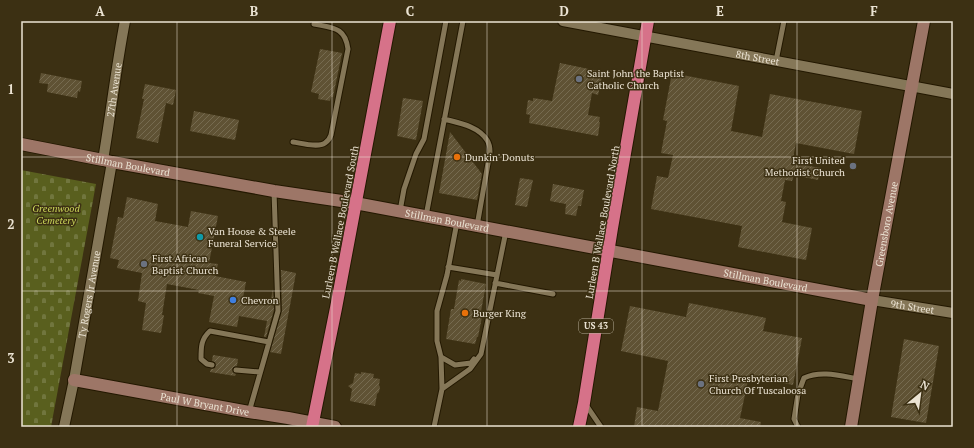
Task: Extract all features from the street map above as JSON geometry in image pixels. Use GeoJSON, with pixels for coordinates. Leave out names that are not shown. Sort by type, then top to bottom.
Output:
{"type":"FeatureCollection","features":[{"type":"Feature","properties":{"kind":"highway","name":"Lurleen B Wallace Boulevard South"},"geometry":{"type":"LineString","coordinates":[[312,425],[336,308],[390,21]]}},
{"type":"Feature","properties":{"kind":"highway","name":"Lurleen B Wallace Boulevard North"},"geometry":{"type":"LineString","coordinates":[[579,427],[648,21]]}},
{"type":"Feature","properties":{"kind":"main road","name":"Greensboro Avenue"},"geometry":{"type":"LineString","coordinates":[[851,427],[872,300],[924,21]]}},
{"type":"Feature","properties":{"kind":"main road","name":"Stillman Boulevard"},"geometry":{"type":"LineString","coordinates":[[21,144],[108,161],[400,211],[872,300]]}},
{"type":"Feature","properties":{"kind":"main road","name":"Paul W Bryant Drive"},"geometry":{"type":"LineString","coordinates":[[74,380],[288,418],[312,425],[335,427]]}},
{"type":"Feature","properties":{"kind":"street","name":"27th Avenue"},"geometry":{"type":"LineString","coordinates":[[108,161],[118,58],[126,21]]}},
{"type":"Feature","properties":{"kind":"street","name":"8th Street"},"geometry":{"type":"LineString","coordinates":[[563,21],[953,94]]}},
{"type":"Feature","properties":{"kind":"street","name":"Ty Rogers Jr Avenue"},"geometry":{"type":"LineString","coordinates":[[64,427],[74,380],[108,161]]}},
{"type":"Feature","properties":{"kind":"street","name":"9th Street"},"geometry":{"type":"LineString","coordinates":[[872,300],[953,313]]}},
{"type":"Feature","properties":{"kind":"lane"},"geometry":{"type":"LineString","coordinates":[[400,211],[404,189],[416,154],[424,139],[446,21]]}},
{"type":"Feature","properties":{"kind":"lane"},"geometry":{"type":"LineString","coordinates":[[426,216],[463,21]]}},
{"type":"Feature","properties":{"kind":"lane"},"geometry":{"type":"LineString","coordinates":[[776,61],[784,21]]}},
{"type":"Feature","properties":{"kind":"lane"},"geometry":{"type":"LineString","coordinates":[[293,142],[318,146],[324,144],[331,135],[348,49],[347,42],[343,34],[335,28],[314,24]]}},
{"type":"Feature","properties":{"kind":"lane"},"geometry":{"type":"LineString","coordinates":[[444,120],[467,125],[478,130],[488,141],[490,152],[477,226]]}},
{"type":"Feature","properties":{"kind":"lane"},"geometry":{"type":"LineString","coordinates":[[249,412],[278,311],[274,190]]}},
{"type":"Feature","properties":{"kind":"lane"},"geometry":{"type":"LineString","coordinates":[[434,427],[442,389],[441,357],[437,341],[437,311],[457,222]]}},
{"type":"Feature","properties":{"kind":"lane"},"geometry":{"type":"LineString","coordinates":[[442,389],[470,369],[481,352],[506,231]]}},
{"type":"Feature","properties":{"kind":"lane"},"geometry":{"type":"LineString","coordinates":[[448,267],[497,275]]}},
{"type":"Feature","properties":{"kind":"lane"},"geometry":{"type":"LineString","coordinates":[[495,283],[553,294]]}},
{"type":"Feature","properties":{"kind":"lane"},"geometry":{"type":"LineString","coordinates":[[212,365],[207,364],[201,359],[201,348],[205,336],[210,331],[269,342]]}},
{"type":"Feature","properties":{"kind":"lane"},"geometry":{"type":"LineString","coordinates":[[441,357],[455,365],[471,363],[481,352]]}},
{"type":"Feature","properties":{"kind":"lane"},"geometry":{"type":"LineString","coordinates":[[236,370],[260,372]]}},
{"type":"Feature","properties":{"kind":"lane"},"geometry":{"type":"LineString","coordinates":[[798,427],[794,419],[798,394],[804,378],[811,374],[821,374],[859,379]]}},
{"type":"Feature","properties":{"kind":"lane"},"geometry":{"type":"LineString","coordinates":[[584,403],[601,427]]}},
{"type":"Feature","properties":{"kind":"green space","name":"Greenwood Cemetery"},"geometry":{"type":"Polygon","coordinates":[[[21,170],[96,184],[51,427],[21,427],[21,170]]]}},
{"type":"Feature","properties":{"kind":"building"},"geometry":{"type":"Polygon","coordinates":[[[320,49],[342,53],[333,97],[331,97],[330,101],[318,99],[319,94],[311,92],[320,49]]]}},
{"type":"Feature","properties":{"kind":"building"},"geometry":{"type":"Polygon","coordinates":[[[560,63],[603,72],[598,95],[592,93],[588,115],[600,117],[598,136],[529,123],[530,115],[526,114],[528,100],[533,101],[533,98],[552,101],[560,63]]]}},
{"type":"Feature","properties":{"kind":"building"},"geometry":{"type":"Polygon","coordinates":[[[41,73],[82,81],[77,98],[47,92],[48,84],[39,83],[41,73]]]}},
{"type":"Feature","properties":{"kind":"building"},"geometry":{"type":"Polygon","coordinates":[[[672,73],[739,86],[731,131],[762,137],[770,94],[862,111],[854,154],[796,143],[792,163],[821,168],[818,180],[794,175],[792,181],[785,180],[781,201],[786,202],[782,222],[812,228],[806,260],[738,247],[742,226],[651,209],[657,176],[668,178],[673,155],[661,153],[667,121],[663,120],[672,73]]]}},
{"type":"Feature","properties":{"kind":"building"},"geometry":{"type":"Polygon","coordinates":[[[145,84],[176,90],[173,105],[166,103],[158,143],[136,138],[144,99],[142,99],[145,84]]]}},
{"type":"Feature","properties":{"kind":"building"},"geometry":{"type":"Polygon","coordinates":[[[403,98],[423,101],[416,140],[397,136],[403,98]]]}},
{"type":"Feature","properties":{"kind":"building"},"geometry":{"type":"Polygon","coordinates":[[[194,111],[239,120],[235,140],[190,131],[194,111]]]}},
{"type":"Feature","properties":{"kind":"building","name":"Dunkin' Donuts"},"geometry":{"type":"Polygon","coordinates":[[[450,132],[482,174],[477,200],[439,193],[450,132]]]}},
{"type":"Feature","properties":{"kind":"building"},"geometry":{"type":"Polygon","coordinates":[[[520,178],[533,180],[527,207],[515,205],[520,178]]]}},
{"type":"Feature","properties":{"kind":"building"},"geometry":{"type":"Polygon","coordinates":[[[553,184],[584,190],[581,206],[578,206],[576,216],[565,214],[566,204],[550,201],[553,184]]]}},
{"type":"Feature","properties":{"kind":"building"},"geometry":{"type":"Polygon","coordinates":[[[127,197],[158,204],[155,221],[188,227],[191,211],[218,216],[209,263],[218,264],[215,276],[246,282],[243,298],[270,304],[273,289],[274,310],[266,337],[264,337],[267,321],[239,316],[237,327],[209,322],[214,296],[198,293],[199,290],[167,284],[161,333],[142,330],[146,303],[138,301],[142,273],[117,268],[119,260],[110,258],[118,217],[123,218],[127,197]]]}},
{"type":"Feature","properties":{"kind":"building"},"geometry":{"type":"Polygon","coordinates":[[[281,270],[296,273],[281,354],[270,352],[282,311],[281,270]]]}},
{"type":"Feature","properties":{"kind":"building","name":"Burger King"},"geometry":{"type":"Polygon","coordinates":[[[461,279],[486,284],[480,317],[482,317],[475,344],[446,339],[451,309],[454,309],[459,280],[461,281],[461,279]]]}},
{"type":"Feature","properties":{"kind":"building"},"geometry":{"type":"Polygon","coordinates":[[[689,303],[766,318],[763,331],[802,338],[793,385],[749,376],[740,418],[761,422],[760,427],[634,427],[637,407],[658,411],[668,361],[621,351],[630,306],[686,317],[689,303]]]}},
{"type":"Feature","properties":{"kind":"building"},"geometry":{"type":"Polygon","coordinates":[[[904,339],[939,346],[926,423],[891,417],[904,339]]]}},
{"type":"Feature","properties":{"kind":"building"},"geometry":{"type":"Polygon","coordinates":[[[213,355],[238,359],[237,366],[232,369],[236,374],[235,376],[210,372],[216,365],[215,362],[212,361],[213,355]]]}},
{"type":"Feature","properties":{"kind":"building"},"geometry":{"type":"Polygon","coordinates":[[[361,372],[374,374],[373,378],[380,379],[380,387],[375,406],[350,401],[352,389],[348,386],[353,383],[355,373],[361,374],[361,372]]]}},
{"type":"Feature","properties":{"kind":"place","name":"Saint John the Baptist Catholic Church"},"geometry":{"type":"Point","coordinates":[579,79]}},
{"type":"Feature","properties":{"kind":"place","name":"Dunkin' Donuts"},"geometry":{"type":"Point","coordinates":[457,157]}},
{"type":"Feature","properties":{"kind":"place","name":"First United Methodist Church"},"geometry":{"type":"Point","coordinates":[853,166]}},
{"type":"Feature","properties":{"kind":"place","name":"Van Hoose & Steele Funeral Service"},"geometry":{"type":"Point","coordinates":[200,237]}},
{"type":"Feature","properties":{"kind":"place","name":"First African Baptist Church"},"geometry":{"type":"Point","coordinates":[144,264]}},
{"type":"Feature","properties":{"kind":"place","name":"Chevron"},"geometry":{"type":"Point","coordinates":[233,300]}},
{"type":"Feature","properties":{"kind":"place","name":"Burger King"},"geometry":{"type":"Point","coordinates":[465,313]}},
{"type":"Feature","properties":{"kind":"place","name":"First Presbyterian Church Of Tuscaloosa"},"geometry":{"type":"Point","coordinates":[701,384]}}]}
